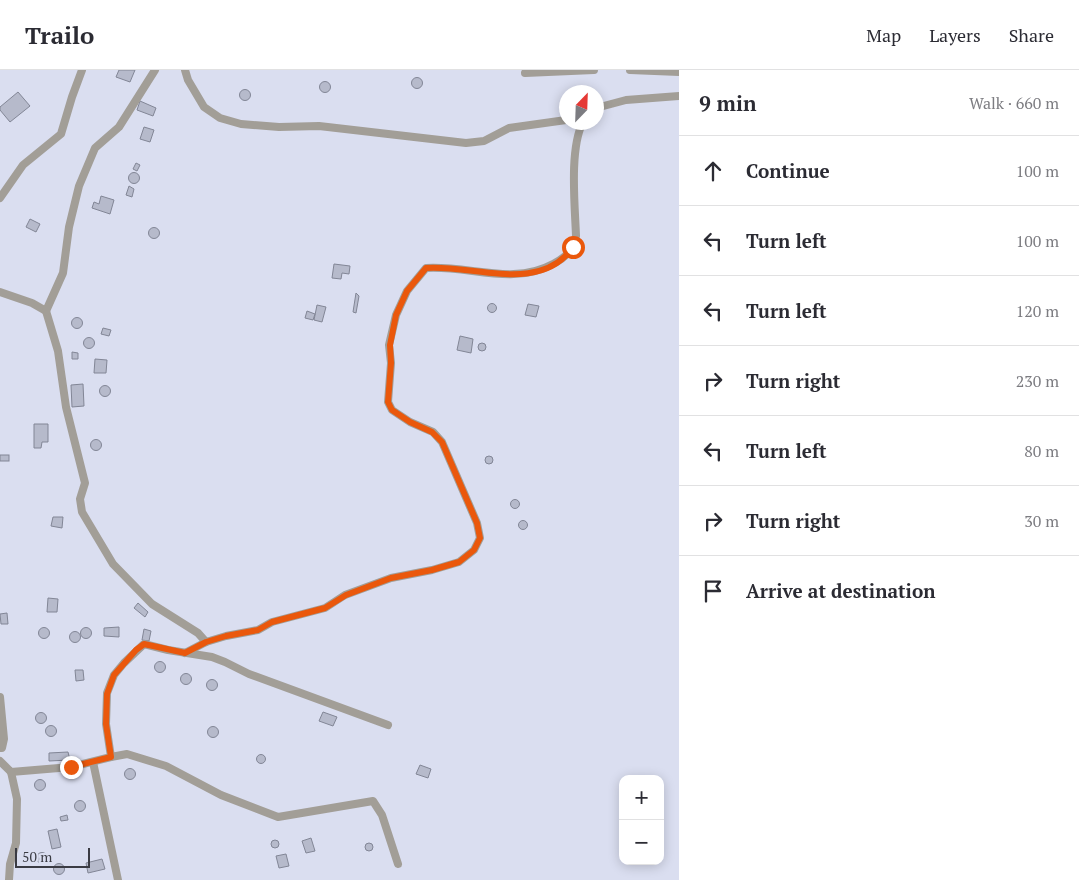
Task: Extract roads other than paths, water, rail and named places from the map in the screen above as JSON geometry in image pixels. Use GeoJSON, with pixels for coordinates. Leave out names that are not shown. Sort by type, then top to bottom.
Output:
{"type":"FeatureCollection","features":[{"type":"Feature","properties":{"kind":"street"},"geometry":{"type":"LineString","coordinates":[[0,198],[23,164],[61,134],[82,70]]}},
{"type":"Feature","properties":{"kind":"street"},"geometry":{"type":"LineString","coordinates":[[155,70],[119,126],[96,148],[77,194],[69,227],[63,274],[46,311],[58,351],[66,407],[85,483],[80,499],[82,512],[113,564],[145,598],[198,634],[206,642]]}},
{"type":"Feature","properties":{"kind":"street"},"geometry":{"type":"LineString","coordinates":[[185,70],[188,80],[204,107],[220,118],[241,124],[279,127],[319,126],[466,143],[484,141],[509,128],[559,121]]}},
{"type":"Feature","properties":{"kind":"street"},"geometry":{"type":"LineString","coordinates":[[525,73],[594,70]]}},
{"type":"Feature","properties":{"kind":"street"},"geometry":{"type":"LineString","coordinates":[[630,70],[679,72]]}},
{"type":"Feature","properties":{"kind":"street"},"geometry":{"type":"LineString","coordinates":[[604,106],[626,100],[679,96]]}},
{"type":"Feature","properties":{"kind":"street"},"geometry":{"type":"LineString","coordinates":[[185,653],[206,642],[258,630],[272,622],[325,608],[346,595],[391,578],[432,570],[459,562],[474,550],[480,538],[477,523],[442,442],[432,432],[410,422],[392,410],[388,402],[391,363],[390,345],[396,315],[407,291],[426,268],[440,267],[490,274],[523,274],[540,271],[567,256],[573,247],[576,236],[576,138],[580,130]]}},
{"type":"Feature","properties":{"kind":"street"},"geometry":{"type":"LineString","coordinates":[[0,292],[32,303],[46,311]]}},
{"type":"Feature","properties":{"kind":"street"},"geometry":{"type":"LineString","coordinates":[[111,757],[106,724],[107,694],[114,675],[136,650],[144,644],[218,659],[249,674],[388,725]]}},
{"type":"Feature","properties":{"kind":"street"},"geometry":{"type":"LineString","coordinates":[[0,697],[4,739],[2,748],[0,748]]}},
{"type":"Feature","properties":{"kind":"street"},"geometry":{"type":"LineString","coordinates":[[11,772],[71,767],[127,754],[166,766],[221,795],[278,817],[374,801],[382,815],[398,864]]}},
{"type":"Feature","properties":{"kind":"street"},"geometry":{"type":"LineString","coordinates":[[0,761],[11,772],[17,799],[16,843],[10,864],[9,880]]}},
{"type":"Feature","properties":{"kind":"street"},"geometry":{"type":"LineString","coordinates":[[93,762],[118,880]]}}]}
